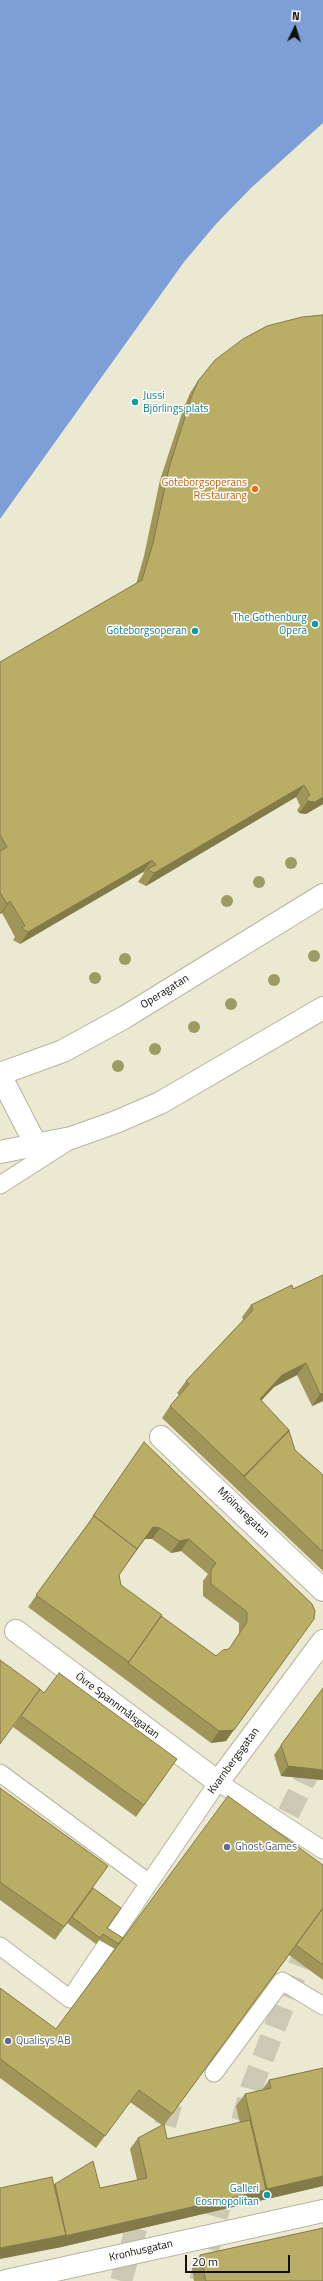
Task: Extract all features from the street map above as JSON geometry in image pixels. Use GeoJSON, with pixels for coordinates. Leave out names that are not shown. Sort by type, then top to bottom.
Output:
{"type":"FeatureCollection","features":[{"type":"Feature","properties":{"kind":"street","name":"Operagatan"},"geometry":{"type":"LineString","coordinates":[[0,1074],[63,1051],[125,1017],[323,895]]}},
{"type":"Feature","properties":{"kind":"street"},"geometry":{"type":"LineString","coordinates":[[0,1152],[71,1138],[116,1122],[160,1103],[323,1008]]}},
{"type":"Feature","properties":{"kind":"street"},"geometry":{"type":"LineString","coordinates":[[0,1074],[36,1145]]}},
{"type":"Feature","properties":{"kind":"street","name":"Mjölnaregatan"},"geometry":{"type":"LineString","coordinates":[[161,1437],[323,1590]]}},
{"type":"Feature","properties":{"kind":"street","name":"Övre Spannmålsgatan"},"geometry":{"type":"LineString","coordinates":[[16,1631],[218,1782]]}},
{"type":"Feature","properties":{"kind":"street","name":"Kvarnbergsgatan"},"geometry":{"type":"LineString","coordinates":[[218,1782],[323,1642]]}},
{"type":"Feature","properties":{"kind":"street","name":"Kronhusgatan"},"geometry":{"type":"LineString","coordinates":[[6,2281],[323,2211]]}},
{"type":"Feature","properties":{"kind":"lane"},"geometry":{"type":"LineString","coordinates":[[0,1185],[71,1138]]}},
{"type":"Feature","properties":{"kind":"lane"},"geometry":{"type":"LineString","coordinates":[[0,1773],[149,1883]]}},
{"type":"Feature","properties":{"kind":"lane"},"geometry":{"type":"LineString","coordinates":[[218,1782],[323,1850]]}},
{"type":"Feature","properties":{"kind":"lane","name":"Kvarnbergsgatan"},"geometry":{"type":"LineString","coordinates":[[0,1946],[70,1999],[218,1782]]}},
{"type":"Feature","properties":{"kind":"lane"},"geometry":{"type":"LineString","coordinates":[[214,2073],[282,1981],[323,2006]]}},
{"type":"Feature","properties":{"kind":"water"},"geometry":{"type":"Polygon","coordinates":[[[0,0],[323,0],[323,123],[251,188],[216,224],[184,262],[0,519],[0,0]]]}},
{"type":"Feature","properties":{"kind":"building","name":"Göteborgsoperan"},"geometry":{"type":"Polygon","coordinates":[[[323,315],[323,797],[315,802],[308,801],[306,798],[310,795],[304,785],[154,873],[147,869],[156,865],[152,860],[28,932],[21,928],[25,926],[10,901],[7,904],[0,892],[0,851],[7,847],[0,835],[0,662],[142,580],[153,543],[169,468],[191,398],[198,381],[215,360],[243,339],[267,326],[302,317],[323,315]]]}},
{"type":"Feature","properties":{"kind":"building"},"geometry":{"type":"Polygon","coordinates":[[[323,1275],[323,1393],[320,1394],[306,1363],[282,1375],[260,1399],[289,1430],[244,1476],[170,1406],[189,1384],[186,1381],[253,1310],[251,1305],[292,1285],[293,1289],[323,1275]]]}},
{"type":"Feature","properties":{"kind":"building"},"geometry":{"type":"Polygon","coordinates":[[[289,1431],[295,1450],[323,1475],[323,1552],[244,1477],[289,1431]]]}},
{"type":"Feature","properties":{"kind":"building"},"geometry":{"type":"Polygon","coordinates":[[[144,1442],[312,1604],[315,1611],[314,1619],[234,1730],[219,1731],[128,1663],[161,1616],[216,1656],[223,1650],[229,1649],[247,1622],[247,1612],[211,1584],[211,1570],[216,1563],[189,1539],[179,1541],[160,1528],[153,1527],[137,1549],[93,1516],[144,1442]]]}},
{"type":"Feature","properties":{"kind":"building"},"geometry":{"type":"Polygon","coordinates":[[[94,1516],[137,1549],[119,1575],[121,1585],[162,1615],[129,1662],[36,1595],[94,1516]]]}},
{"type":"Feature","properties":{"kind":"building"},"geometry":{"type":"Polygon","coordinates":[[[0,1660],[40,1689],[0,1744],[0,1660]]]}},
{"type":"Feature","properties":{"kind":"building"},"geometry":{"type":"Polygon","coordinates":[[[59,1673],[177,1759],[144,1805],[21,1716],[40,1689],[44,1693],[59,1673]]]}},
{"type":"Feature","properties":{"kind":"building"},"geometry":{"type":"Polygon","coordinates":[[[323,1688],[323,1770],[288,1766],[281,1745],[323,1688]]]}},
{"type":"Feature","properties":{"kind":"building"},"geometry":{"type":"Polygon","coordinates":[[[0,1788],[108,1866],[64,1927],[0,1882],[0,1788]]]}},
{"type":"Feature","properties":{"kind":"building"},"geometry":{"type":"Polygon","coordinates":[[[228,1796],[323,1865],[323,1908],[172,2114],[139,2090],[105,2136],[0,2059],[0,1988],[56,2029],[228,1796]]]}},
{"type":"Feature","properties":{"kind":"building"},"geometry":{"type":"Polygon","coordinates":[[[93,1888],[121,1908],[107,1928],[123,1938],[119,1944],[103,1934],[100,1938],[72,1917],[93,1888]]]}},
{"type":"Feature","properties":{"kind":"building"},"geometry":{"type":"Polygon","coordinates":[[[323,1908],[323,1965],[296,1945],[323,1908]]]}},
{"type":"Feature","properties":{"kind":"building"},"geometry":{"type":"Polygon","coordinates":[[[323,2068],[323,2176],[267,2189],[245,2094],[271,2088],[269,2080],[323,2068]]]}},
{"type":"Feature","properties":{"kind":"building"},"geometry":{"type":"Polygon","coordinates":[[[250,2120],[266,2190],[65,2236],[55,2184],[93,2161],[100,2188],[147,2178],[138,2138],[164,2124],[167,2139],[250,2120]]]}},
{"type":"Feature","properties":{"kind":"building"},"geometry":{"type":"Polygon","coordinates":[[[52,2177],[66,2235],[0,2248],[0,2188],[52,2177]]]}},
{"type":"Feature","properties":{"kind":"building"},"geometry":{"type":"Polygon","coordinates":[[[323,2228],[323,2281],[206,2281],[200,2255],[323,2228]]]}},
{"type":"Feature","properties":{"kind":"tunnel"},"geometry":{"type":"LineString","coordinates":[[274,1843],[323,1743]]}},
{"type":"Feature","properties":{"kind":"tunnel"},"geometry":{"type":"LineString","coordinates":[[242,2121],[251,2089],[323,1904]]}},
{"type":"Feature","properties":{"kind":"tunnel"},"geometry":{"type":"LineString","coordinates":[[156,2157],[174,2094]]}},
{"type":"Feature","properties":{"kind":"tunnel"},"geometry":{"type":"LineString","coordinates":[[200,2281],[226,2182]]}},
{"type":"Feature","properties":{"kind":"tunnel"},"geometry":{"type":"LineString","coordinates":[[121,2281],[144,2201]]}},
{"type":"Feature","properties":{"kind":"place","name":"Jussi Björlings plats"},"geometry":{"type":"Point","coordinates":[135,402]}},
{"type":"Feature","properties":{"kind":"place","name":"Göteborgsoperans Restaurang"},"geometry":{"type":"Point","coordinates":[255,489]}},
{"type":"Feature","properties":{"kind":"place","name":"The Gothenburg Opera"},"geometry":{"type":"Point","coordinates":[315,624]}},
{"type":"Feature","properties":{"kind":"place","name":"Göteborgsoperan"},"geometry":{"type":"Point","coordinates":[195,631]}},
{"type":"Feature","properties":{"kind":"place","name":"Ghost Games"},"geometry":{"type":"Point","coordinates":[227,1847]}},
{"type":"Feature","properties":{"kind":"place","name":"Qualisys AB"},"geometry":{"type":"Point","coordinates":[8,2041]}},
{"type":"Feature","properties":{"kind":"place","name":"Galleri Cosmopolitan"},"geometry":{"type":"Point","coordinates":[267,2195]}}]}
